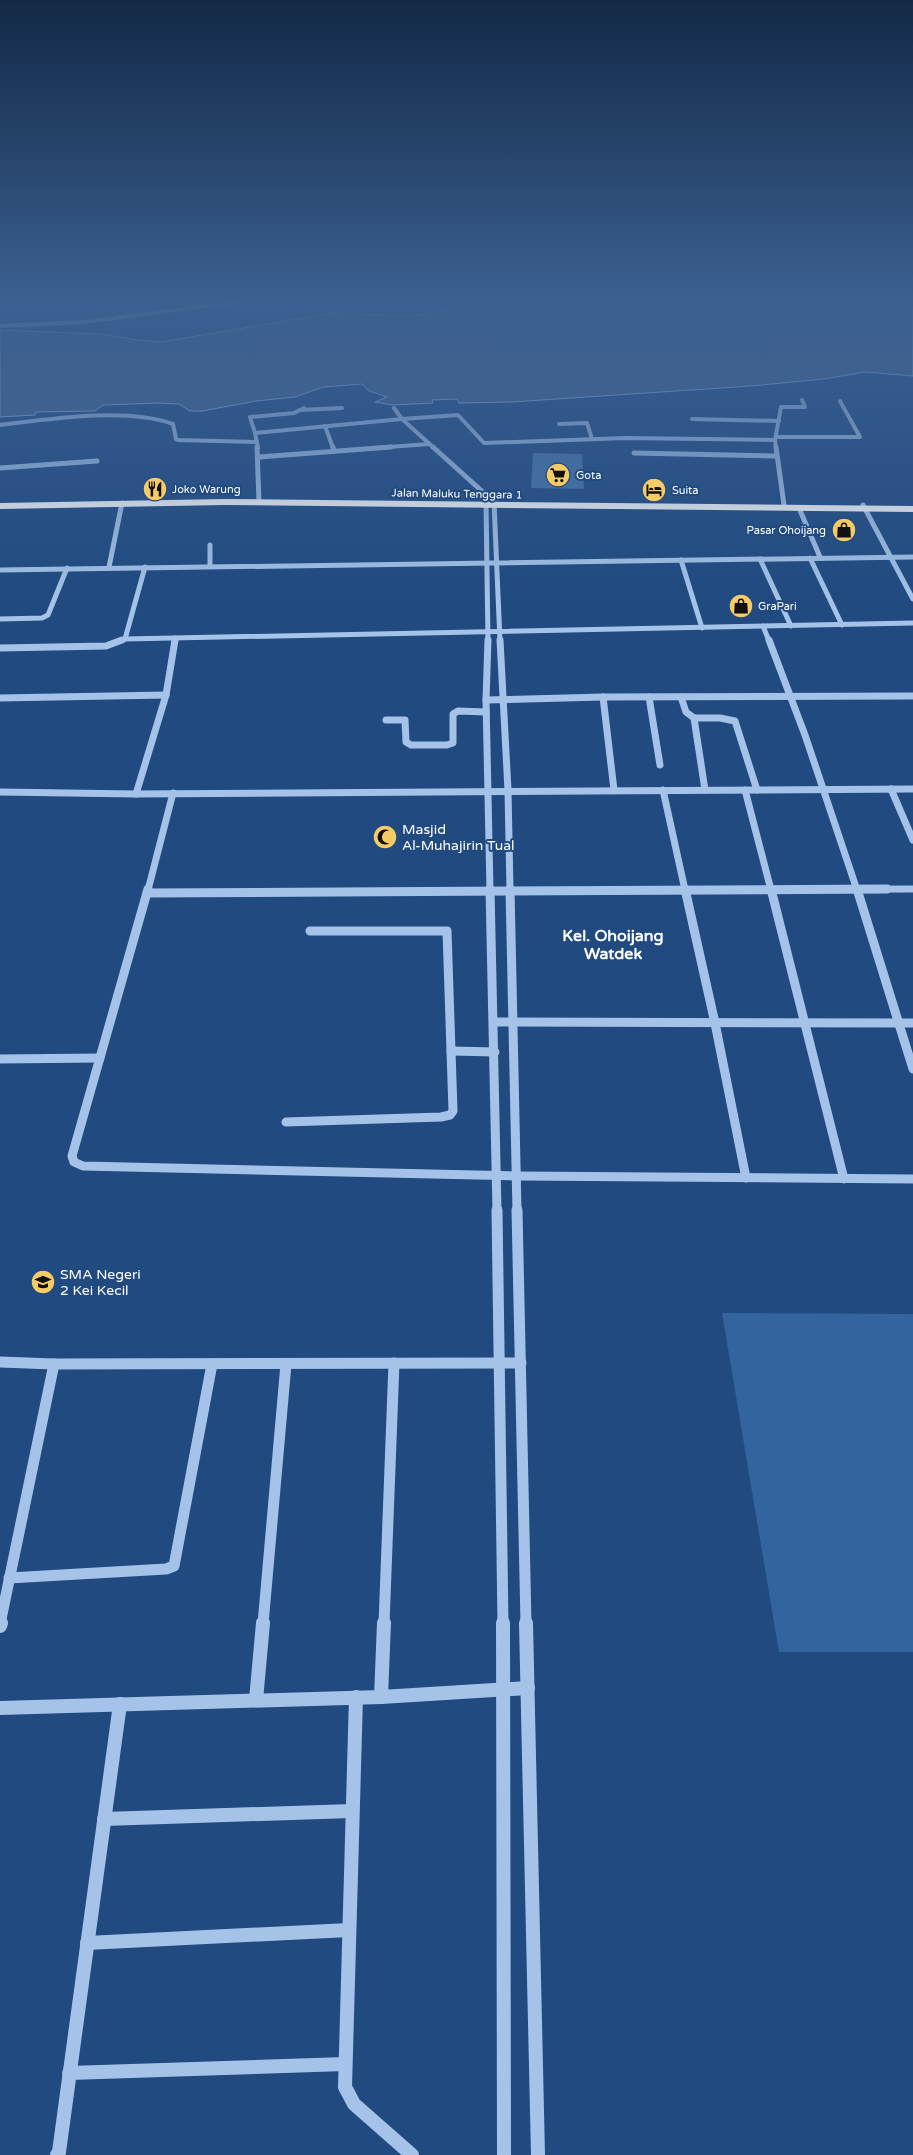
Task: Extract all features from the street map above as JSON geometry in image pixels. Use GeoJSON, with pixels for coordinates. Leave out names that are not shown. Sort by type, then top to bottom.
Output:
{"type":"FeatureCollection","features":[{"type":"Feature","properties":{"kind":"highway","name":"Jalan Maluku Tenggara 1"},"geometry":{"type":"LineString","coordinates":[[0,504],[259,501]]}},
{"type":"Feature","properties":{"kind":"highway","name":"Jalan Maluku Tenggara 1"},"geometry":{"type":"LineString","coordinates":[[0,504],[259,501],[864,507]]}},
{"type":"Feature","properties":{"kind":"highway","name":"Jalan Maluku Tenggara 1"},"geometry":{"type":"LineString","coordinates":[[489,503],[800,508],[913,507]]}},
{"type":"Feature","properties":{"kind":"street"},"geometry":{"type":"LineString","coordinates":[[784,505],[775,438],[781,407],[805,407],[802,400]]}},
{"type":"Feature","properties":{"kind":"street"},"geometry":{"type":"LineString","coordinates":[[255,433],[458,415],[484,444],[592,439],[860,437],[840,401]]}},
{"type":"Feature","properties":{"kind":"street"},"geometry":{"type":"LineString","coordinates":[[259,501],[259,457],[255,433],[249,418],[294,413],[302,409],[342,408]]}},
{"type":"Feature","properties":{"kind":"street"},"geometry":{"type":"LineString","coordinates":[[394,408],[402,419],[489,503],[497,562],[502,699],[508,790],[512,1023],[518,1176],[528,1688],[527,1724],[538,2155]]}},
{"type":"Feature","properties":{"kind":"street"},"geometry":{"type":"LineString","coordinates":[[294,413],[300,428]]}},
{"type":"Feature","properties":{"kind":"street"},"geometry":{"type":"LineString","coordinates":[[0,425],[55,419],[149,416],[173,424],[176,439],[178,440],[256,442]]}},
{"type":"Feature","properties":{"kind":"street"},"geometry":{"type":"LineString","coordinates":[[692,419],[779,421]]}},
{"type":"Feature","properties":{"kind":"street"},"geometry":{"type":"LineString","coordinates":[[559,424],[587,423],[592,439]]}},
{"type":"Feature","properties":{"kind":"street"},"geometry":{"type":"LineString","coordinates":[[325,426],[334,451]]}},
{"type":"Feature","properties":{"kind":"street"},"geometry":{"type":"LineString","coordinates":[[259,457],[429,444]]}},
{"type":"Feature","properties":{"kind":"street"},"geometry":{"type":"LineString","coordinates":[[634,453],[776,456]]}},
{"type":"Feature","properties":{"kind":"street"},"geometry":{"type":"LineString","coordinates":[[0,468],[97,461]]}},
{"type":"Feature","properties":{"kind":"street"},"geometry":{"type":"LineString","coordinates":[[109,567],[122,503]]}},
{"type":"Feature","properties":{"kind":"street"},"geometry":{"type":"LineString","coordinates":[[489,503],[486,562],[488,631],[486,712],[498,1175],[498,1363],[503,1689],[504,2155]]}},
{"type":"Feature","properties":{"kind":"street"},"geometry":{"type":"LineString","coordinates":[[864,507],[913,599]]}},
{"type":"Feature","properties":{"kind":"street"},"geometry":{"type":"LineString","coordinates":[[800,508],[820,558]]}},
{"type":"Feature","properties":{"kind":"street"},"geometry":{"type":"LineString","coordinates":[[210,545],[210,566]]}},
{"type":"Feature","properties":{"kind":"street"},"geometry":{"type":"LineString","coordinates":[[0,570],[913,557]]}},
{"type":"Feature","properties":{"kind":"street"},"geometry":{"type":"LineString","coordinates":[[760,558],[791,626]]}},
{"type":"Feature","properties":{"kind":"street"},"geometry":{"type":"LineString","coordinates":[[810,558],[842,625]]}},
{"type":"Feature","properties":{"kind":"street"},"geometry":{"type":"LineString","coordinates":[[681,560],[702,628]]}},
{"type":"Feature","properties":{"kind":"street"},"geometry":{"type":"LineString","coordinates":[[124,639],[144,567]]}},
{"type":"Feature","properties":{"kind":"street"},"geometry":{"type":"LineString","coordinates":[[0,619],[42,618],[48,615],[67,568]]}},
{"type":"Feature","properties":{"kind":"street"},"geometry":{"type":"LineString","coordinates":[[0,648],[106,646],[124,639],[913,623]]}},
{"type":"Feature","properties":{"kind":"street"},"geometry":{"type":"LineString","coordinates":[[763,626],[825,790],[913,1069]]}},
{"type":"Feature","properties":{"kind":"street"},"geometry":{"type":"LineString","coordinates":[[136,794],[166,695],[175,638]]}},
{"type":"Feature","properties":{"kind":"street"},"geometry":{"type":"LineString","coordinates":[[0,698],[166,695]]}},
{"type":"Feature","properties":{"kind":"street"},"geometry":{"type":"LineString","coordinates":[[486,700],[681,696],[913,696]]}},
{"type":"Feature","properties":{"kind":"street"},"geometry":{"type":"LineString","coordinates":[[681,696],[686,712],[694,718],[720,718],[735,721],[757,790]]}},
{"type":"Feature","properties":{"kind":"street"},"geometry":{"type":"LineString","coordinates":[[603,697],[614,790]]}},
{"type":"Feature","properties":{"kind":"street"},"geometry":{"type":"LineString","coordinates":[[649,697],[660,765]]}},
{"type":"Feature","properties":{"kind":"street"},"geometry":{"type":"LineString","coordinates":[[386,720],[405,720],[406,742],[411,745],[447,745],[453,743],[453,714],[458,712],[486,712]]}},
{"type":"Feature","properties":{"kind":"street"},"geometry":{"type":"LineString","coordinates":[[694,718],[705,790]]}},
{"type":"Feature","properties":{"kind":"street"},"geometry":{"type":"LineString","coordinates":[[892,789],[913,840]]}},
{"type":"Feature","properties":{"kind":"street"},"geometry":{"type":"LineString","coordinates":[[0,792],[136,794],[488,790],[913,789]]}},
{"type":"Feature","properties":{"kind":"street"},"geometry":{"type":"LineString","coordinates":[[663,790],[715,1023],[746,1178]]}},
{"type":"Feature","properties":{"kind":"street"},"geometry":{"type":"LineString","coordinates":[[745,790],[772,890],[844,1179]]}},
{"type":"Feature","properties":{"kind":"street"},"geometry":{"type":"LineString","coordinates":[[172,793],[147,893],[72,1156],[74,1162],[83,1166],[518,1176],[913,1179]]}},
{"type":"Feature","properties":{"kind":"street"},"geometry":{"type":"LineString","coordinates":[[147,893],[913,889]]}},
{"type":"Feature","properties":{"kind":"street"},"geometry":{"type":"LineString","coordinates":[[286,1122],[450,1115],[453,1111],[447,931],[310,931]]}},
{"type":"Feature","properties":{"kind":"street"},"geometry":{"type":"LineString","coordinates":[[494,1022],[913,1023]]}},
{"type":"Feature","properties":{"kind":"street"},"geometry":{"type":"LineString","coordinates":[[451,1051],[495,1052]]}},
{"type":"Feature","properties":{"kind":"street"},"geometry":{"type":"LineString","coordinates":[[0,1059],[100,1058]]}},
{"type":"Feature","properties":{"kind":"street"},"geometry":{"type":"LineString","coordinates":[[0,1362],[54,1364],[521,1363]]}},
{"type":"Feature","properties":{"kind":"street"},"geometry":{"type":"LineString","coordinates":[[382,1697],[394,1363]]}},
{"type":"Feature","properties":{"kind":"street"},"geometry":{"type":"LineString","coordinates":[[0,1626],[54,1364]]}},
{"type":"Feature","properties":{"kind":"street"},"geometry":{"type":"LineString","coordinates":[[9,1578],[166,1569],[174,1566],[212,1364]]}},
{"type":"Feature","properties":{"kind":"street"},"geometry":{"type":"LineString","coordinates":[[256,1700],[286,1364]]}},
{"type":"Feature","properties":{"kind":"street"},"geometry":{"type":"LineString","coordinates":[[0,1708],[382,1697],[528,1688]]}},
{"type":"Feature","properties":{"kind":"street"},"geometry":{"type":"LineString","coordinates":[[356,1697],[345,2064],[346,2087],[354,2104],[412,2155]]}},
{"type":"Feature","properties":{"kind":"street"},"geometry":{"type":"LineString","coordinates":[[57,2155],[59,2152],[120,1704]]}},
{"type":"Feature","properties":{"kind":"street"},"geometry":{"type":"LineString","coordinates":[[104,1819],[352,1811]]}},
{"type":"Feature","properties":{"kind":"street"},"geometry":{"type":"LineString","coordinates":[[87,1943],[349,1930]]}},
{"type":"Feature","properties":{"kind":"street"},"geometry":{"type":"LineString","coordinates":[[69,2073],[345,2064]]}},
{"type":"Feature","properties":{"kind":"shaded area"},"geometry":{"type":"Polygon","coordinates":[[[0,398],[289,398],[256,401],[202,411],[190,411],[179,404],[159,403],[103,405],[95,411],[36,412],[35,415],[0,417],[0,398]]]}},
{"type":"Feature","properties":{"kind":"shaded area"},"geometry":{"type":"Polygon","coordinates":[[[386,398],[578,398],[459,403],[457,399],[432,400],[433,403],[392,405],[375,402],[386,398]]]}},
{"type":"Feature","properties":{"kind":"shaded area"},"geometry":{"type":"Polygon","coordinates":[[[722,1313],[913,1314],[913,1652],[779,1652],[722,1313]]]}},
{"type":"Feature","properties":{"kind":"building","name":"Gota"},"geometry":{"type":"Polygon","coordinates":[[[533,453],[582,454],[584,489],[531,488],[533,453]]]}},
{"type":"Feature","properties":{"kind":"place","name":"Gota"},"geometry":{"type":"Point","coordinates":[558,475]}},
{"type":"Feature","properties":{"kind":"place","name":"Joko Warung"},"geometry":{"type":"Point","coordinates":[155,489]}},
{"type":"Feature","properties":{"kind":"place","name":"Suita"},"geometry":{"type":"Point","coordinates":[654,490]}},
{"type":"Feature","properties":{"kind":"place","name":"Pasar Ohoijang"},"geometry":{"type":"Point","coordinates":[844,530]}},
{"type":"Feature","properties":{"kind":"place","name":"GraPari"},"geometry":{"type":"Point","coordinates":[741,606]}},
{"type":"Feature","properties":{"kind":"place","name":"Masjid Al-Muhajirin Tual"},"geometry":{"type":"Point","coordinates":[385,837]}},
{"type":"Feature","properties":{"kind":"place","name":"SMA Negeri 2 Kei Kecil"},"geometry":{"type":"Point","coordinates":[43,1282]}},
{"type":"Feature","properties":{"kind":"district","name":"Kel. Ohoijang Watdek"},"geometry":{"type":"Point","coordinates":[613,945]}}]}
